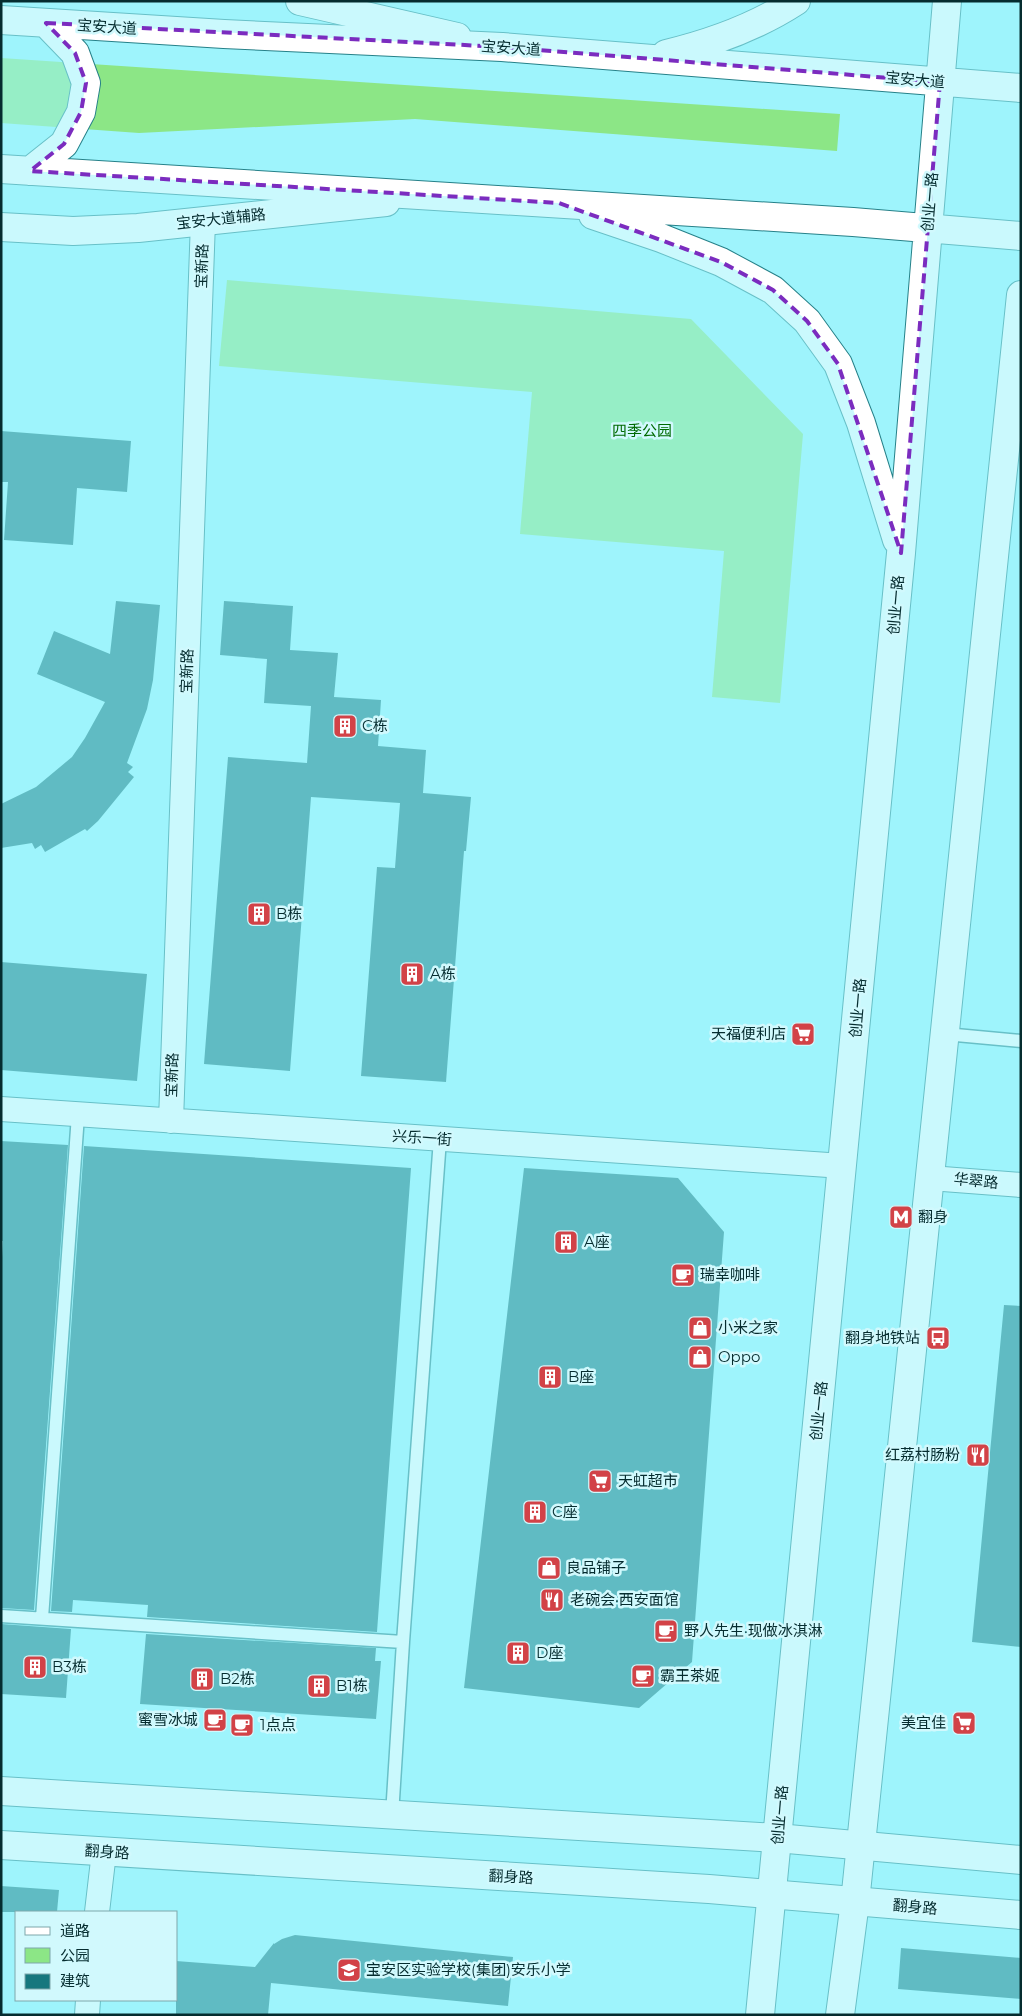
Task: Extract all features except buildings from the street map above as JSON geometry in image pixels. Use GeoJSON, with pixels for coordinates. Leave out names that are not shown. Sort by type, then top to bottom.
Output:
{"type":"FeatureCollection","features":[{"type":"Feature","properties":{"kind":"main road"},"geometry":{"type":"LineString","coordinates":[[300,1],[502,47]]}},
{"type":"Feature","properties":{"kind":"main road"},"geometry":{"type":"LineString","coordinates":[[645,58],[728,36],[765,20],[796,1]]}},
{"type":"Feature","properties":{"kind":"main road","name":"创业一路"},"geometry":{"type":"LineString","coordinates":[[760,2015],[901,553],[947,1]]}},
{"type":"Feature","properties":{"kind":"main road","name":"宝安大道"},"geometry":{"type":"LineString","coordinates":[[1,20],[224,34],[502,47],[1021,88]]}},
{"type":"Feature","properties":{"kind":"main road"},"geometry":{"type":"LineString","coordinates":[[30,171],[64,144],[81,112],[86,83],[75,53],[46,23]]}},
{"type":"Feature","properties":{"kind":"main road"},"geometry":{"type":"LineString","coordinates":[[1,169],[441,198],[559,203],[1021,236]]}},
{"type":"Feature","properties":{"kind":"main road","name":"宝安大道辅路"},"geometry":{"type":"LineString","coordinates":[[1,226],[73,231],[138,228],[361,203],[441,198]]}},
{"type":"Feature","properties":{"kind":"main road"},"geometry":{"type":"LineString","coordinates":[[559,203],[661,238],[721,262],[773,290],[807,321],[838,364],[861,423],[901,553]]}},
{"type":"Feature","properties":{"kind":"main road"},"geometry":{"type":"LineString","coordinates":[[840,2015],[855,1902],[1021,296]]}},
{"type":"Feature","properties":{"kind":"main road"},"geometry":{"type":"LineString","coordinates":[[1000,498],[1021,435]]}},
{"type":"Feature","properties":{"kind":"main road"},"geometry":{"type":"LineString","coordinates":[[1,1791],[777,1838],[861,1844],[1021,1860]]}},
{"type":"Feature","properties":{"kind":"main road","name":"翻身路"},"geometry":{"type":"LineString","coordinates":[[1,1845],[772,1893],[1021,1916]]}},
{"type":"Feature","properties":{"kind":"street","name":"宝新路"},"geometry":{"type":"LineString","coordinates":[[171,1120],[203,221]]}},
{"type":"Feature","properties":{"kind":"street","name":"兴乐一街"},"geometry":{"type":"LineString","coordinates":[[1,1109],[843,1166]]}},
{"type":"Feature","properties":{"kind":"street","name":"华翠路"},"geometry":{"type":"LineString","coordinates":[[930,1178],[1021,1185]]}},
{"type":"Feature","properties":{"kind":"street"},"geometry":{"type":"LineString","coordinates":[[97,1911],[104,1852]]}},
{"type":"Feature","properties":{"kind":"street"},"geometry":{"type":"LineString","coordinates":[[87,2015],[88,2001]]}},
{"type":"Feature","properties":{"kind":"lane"},"geometry":{"type":"LineString","coordinates":[[945,1034],[1021,1040]]}},
{"type":"Feature","properties":{"kind":"lane"},"geometry":{"type":"LineString","coordinates":[[42,1618],[78,1115]]}},
{"type":"Feature","properties":{"kind":"lane"},"geometry":{"type":"LineString","coordinates":[[392,1815],[440,1139]]}},
{"type":"Feature","properties":{"kind":"lane"},"geometry":{"type":"LineString","coordinates":[[1,1616],[403,1642]]}},
{"type":"Feature","properties":{"kind":"highlighted area"},"geometry":{"type":"Polygon","coordinates":[[[46,23],[502,47],[940,82],[901,553],[838,364],[807,321],[773,290],[721,262],[559,203],[30,171],[64,144],[81,112],[86,83],[75,53],[46,23]]]}},
{"type":"Feature","properties":{"kind":"green space"},"geometry":{"type":"Polygon","coordinates":[[[1,58],[840,114],[837,151],[415,119],[139,133],[1,123],[1,58]]]}},
{"type":"Feature","properties":{"kind":"green space","name":"四季公园"},"geometry":{"type":"Polygon","coordinates":[[[227,280],[691,319],[803,434],[780,703],[712,697],[724,551],[520,534],[532,392],[219,366],[227,280]]]}},
{"type":"Feature","properties":{"kind":"place","name":"C栋"},"geometry":{"type":"Point","coordinates":[345,726]}},
{"type":"Feature","properties":{"kind":"place","name":"B栋"},"geometry":{"type":"Point","coordinates":[259,914]}},
{"type":"Feature","properties":{"kind":"place","name":"A栋"},"geometry":{"type":"Point","coordinates":[412,974]}},
{"type":"Feature","properties":{"kind":"place","name":"天福便利店"},"geometry":{"type":"Point","coordinates":[803,1034]}},
{"type":"Feature","properties":{"kind":"place","name":"翻身"},"geometry":{"type":"Point","coordinates":[901,1217]}},
{"type":"Feature","properties":{"kind":"place","name":"A座"},"geometry":{"type":"Point","coordinates":[566,1242]}},
{"type":"Feature","properties":{"kind":"place","name":"瑞幸咖啡"},"geometry":{"type":"Point","coordinates":[683,1275]}},
{"type":"Feature","properties":{"kind":"place","name":"小米之家"},"geometry":{"type":"Point","coordinates":[700,1328]}},
{"type":"Feature","properties":{"kind":"place","name":"翻身地铁站"},"geometry":{"type":"Point","coordinates":[938,1338]}},
{"type":"Feature","properties":{"kind":"place","name":"Oppo"},"geometry":{"type":"Point","coordinates":[700,1357]}},
{"type":"Feature","properties":{"kind":"place","name":"B座"},"geometry":{"type":"Point","coordinates":[550,1377]}},
{"type":"Feature","properties":{"kind":"place","name":"红荔村肠粉"},"geometry":{"type":"Point","coordinates":[978,1455]}},
{"type":"Feature","properties":{"kind":"place","name":"天虹超市"},"geometry":{"type":"Point","coordinates":[600,1481]}},
{"type":"Feature","properties":{"kind":"place","name":"C座"},"geometry":{"type":"Point","coordinates":[535,1512]}},
{"type":"Feature","properties":{"kind":"place","name":"良品铺子"},"geometry":{"type":"Point","coordinates":[549,1568]}},
{"type":"Feature","properties":{"kind":"place","name":"老碗会·西安面馆"},"geometry":{"type":"Point","coordinates":[552,1600]}},
{"type":"Feature","properties":{"kind":"place","name":"野人先生·现做冰淇淋"},"geometry":{"type":"Point","coordinates":[666,1631]}},
{"type":"Feature","properties":{"kind":"place","name":"D座"},"geometry":{"type":"Point","coordinates":[518,1653]}},
{"type":"Feature","properties":{"kind":"place","name":"B3栋"},"geometry":{"type":"Point","coordinates":[35,1667]}},
{"type":"Feature","properties":{"kind":"place","name":"霸王茶姬"},"geometry":{"type":"Point","coordinates":[643,1676]}},
{"type":"Feature","properties":{"kind":"place","name":"B2栋"},"geometry":{"type":"Point","coordinates":[202,1679]}},
{"type":"Feature","properties":{"kind":"place","name":"B1栋"},"geometry":{"type":"Point","coordinates":[319,1686]}},
{"type":"Feature","properties":{"kind":"place","name":"蜜雪冰城"},"geometry":{"type":"Point","coordinates":[215,1720]}},
{"type":"Feature","properties":{"kind":"place","name":"美宜佳"},"geometry":{"type":"Point","coordinates":[964,1723]}},
{"type":"Feature","properties":{"kind":"place","name":"1点点"},"geometry":{"type":"Point","coordinates":[242,1725]}},
{"type":"Feature","properties":{"kind":"place","name":"宝安区实验学校(集团)安乐小学"},"geometry":{"type":"Point","coordinates":[349,1970]}}]}
